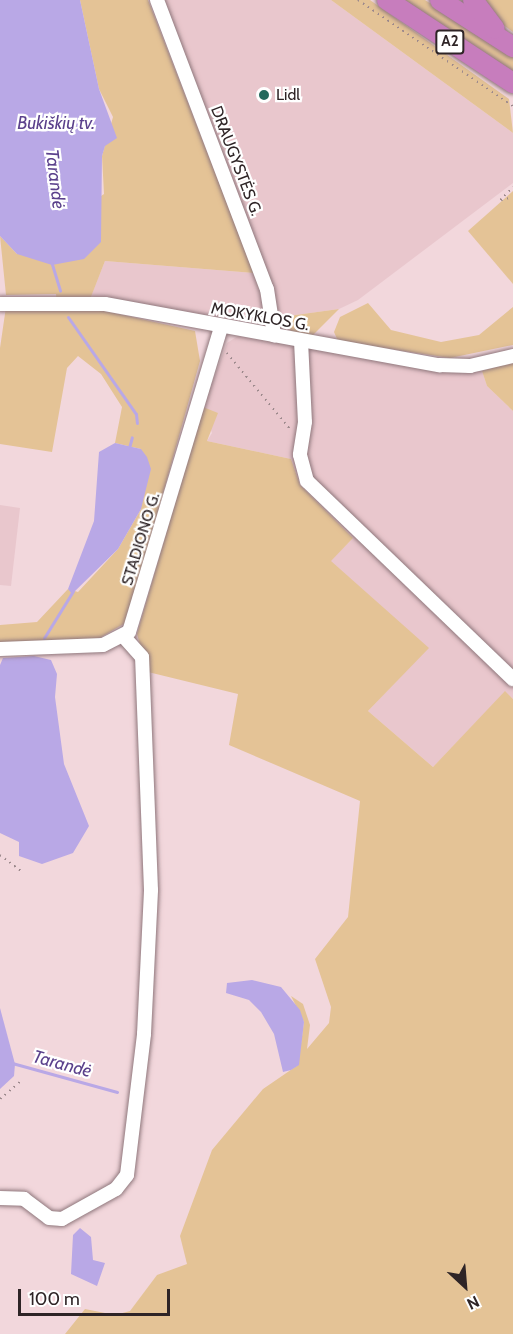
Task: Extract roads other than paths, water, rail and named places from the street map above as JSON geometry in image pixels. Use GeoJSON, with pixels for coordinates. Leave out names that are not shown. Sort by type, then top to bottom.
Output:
{"type":"FeatureCollection","features":[{"type":"Feature","properties":{"kind":"highway","name":"A2"},"geometry":{"type":"LineString","coordinates":[[387,0],[513,83]]}},
{"type":"Feature","properties":{"kind":"highway","name":"A2"},"geometry":{"type":"LineString","coordinates":[[440,0],[509,45]]}},
{"type":"Feature","properties":{"kind":"highway"},"geometry":{"type":"LineString","coordinates":[[474,0],[509,45]]}},
{"type":"Feature","properties":{"kind":"street","name":"DRAUGYSTĖS G."},"geometry":{"type":"LineString","coordinates":[[157,0],[267,289],[274,335]]}},
{"type":"Feature","properties":{"kind":"street","name":"MOKYKLOS G."},"geometry":{"type":"LineString","coordinates":[[0,304],[99,303],[219,334],[274,335],[439,365],[470,366],[513,356]]}},
{"type":"Feature","properties":{"kind":"street","name":"STADIONO G."},"geometry":{"type":"LineString","coordinates":[[124,637],[134,624],[219,334]]}},
{"type":"Feature","properties":{"kind":"street"},"geometry":{"type":"LineString","coordinates":[[301,341],[303,470],[316,493],[513,679]]}},
{"type":"Feature","properties":{"kind":"street"},"geometry":{"type":"LineString","coordinates":[[0,649],[103,645],[124,637],[141,657],[151,890],[144,1034],[127,1175],[108,1195],[62,1219],[50,1218],[24,1199],[0,1198]]}},
{"type":"Feature","properties":{"kind":"water","name":"Bukiškių tv."},"geometry":{"type":"Polygon","coordinates":[[[0,0],[80,0],[99,89],[117,138],[105,146],[102,156],[101,242],[84,259],[52,265],[17,254],[0,236],[0,0]]]}},
{"type":"Feature","properties":{"kind":"water"},"geometry":{"type":"Polygon","coordinates":[[[115,443],[141,449],[147,457],[151,469],[141,509],[118,549],[72,594],[68,589],[94,521],[99,452],[115,443]]]}},
{"type":"Feature","properties":{"kind":"water"},"geometry":{"type":"Polygon","coordinates":[[[34,656],[51,660],[57,674],[55,697],[64,764],[89,826],[73,853],[42,864],[19,856],[19,842],[0,833],[0,665],[3,658],[34,656]]]}},
{"type":"Feature","properties":{"kind":"water"},"geometry":{"type":"Polygon","coordinates":[[[252,980],[281,987],[300,1010],[304,1022],[299,1065],[291,1070],[283,1072],[274,1034],[261,1012],[249,1000],[226,993],[227,983],[252,980]]]}},
{"type":"Feature","properties":{"kind":"water"},"geometry":{"type":"Polygon","coordinates":[[[0,1008],[15,1064],[14,1076],[0,1089],[0,1008]]]}},
{"type":"Feature","properties":{"kind":"water"},"geometry":{"type":"Polygon","coordinates":[[[80,1228],[91,1237],[93,1260],[105,1263],[97,1286],[71,1274],[73,1235],[80,1228]]]}},
{"type":"Feature","properties":{"kind":"waterway","name":"Tarandė"},"geometry":{"type":"LineString","coordinates":[[51,261],[60,291]]}},
{"type":"Feature","properties":{"kind":"waterway","name":"Tarandė"},"geometry":{"type":"LineString","coordinates":[[68,317],[136,414],[137,423]]}},
{"type":"Feature","properties":{"kind":"waterway","name":"Tarandė"},"geometry":{"type":"LineString","coordinates":[[129,448],[132,437]]}},
{"type":"Feature","properties":{"kind":"waterway","name":"Tarandė"},"geometry":{"type":"LineString","coordinates":[[44,638],[73,591]]}},
{"type":"Feature","properties":{"kind":"waterway","name":"Tarandė"},"geometry":{"type":"LineString","coordinates":[[12,1063],[117,1092]]}},
{"type":"Feature","properties":{"kind":"place","name":"Lidl"},"geometry":{"type":"Point","coordinates":[264,95]}}]}
